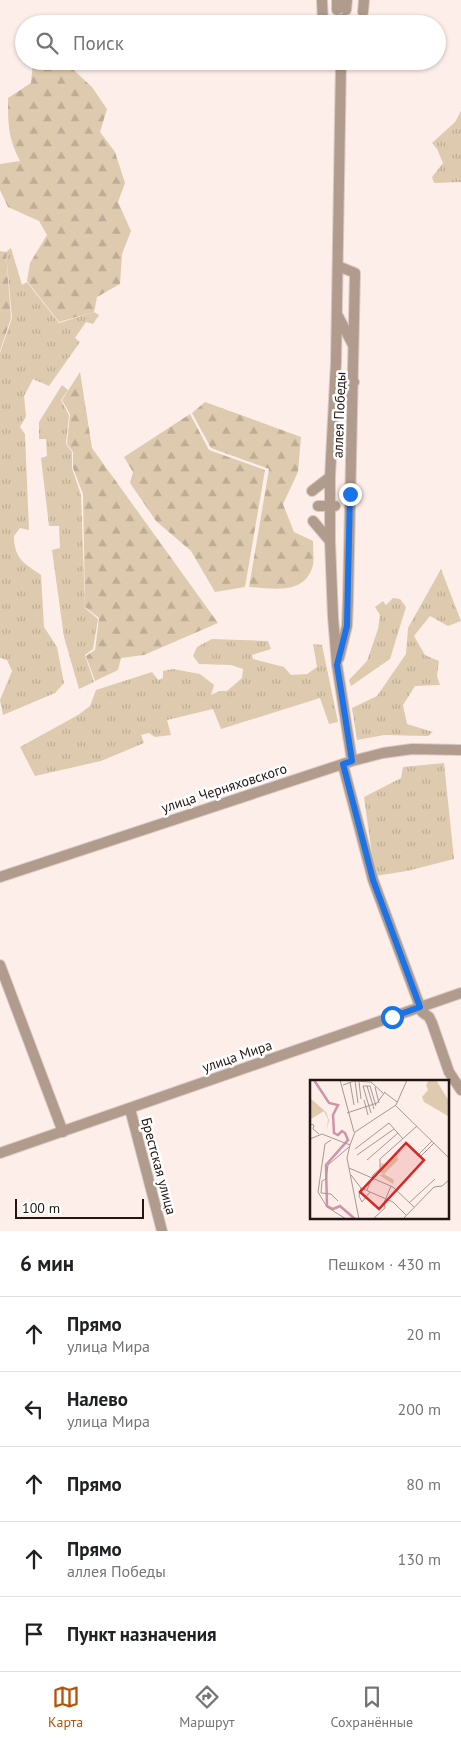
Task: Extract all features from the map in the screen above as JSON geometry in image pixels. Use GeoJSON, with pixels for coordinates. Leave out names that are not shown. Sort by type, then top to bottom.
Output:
{"type":"FeatureCollection","features":[{"type":"Feature","properties":{"kind":"street"},"geometry":{"type":"LineString","coordinates":[[322,0],[323,15]]}},
{"type":"Feature","properties":{"kind":"street"},"geometry":{"type":"LineString","coordinates":[[363,12],[364,0]]}},
{"type":"Feature","properties":{"kind":"street"},"geometry":{"type":"LineString","coordinates":[[341,70],[336,362],[330,477],[333,506],[330,540],[333,617],[347,763],[373,880],[422,1012],[429,1017],[449,1072],[461,1090]]}},
{"type":"Feature","properties":{"kind":"street","name":"аллея Победы"},"geometry":{"type":"LineString","coordinates":[[337,665],[347,626],[355,273],[338,266]]}},
{"type":"Feature","properties":{"kind":"street"},"geometry":{"type":"LineString","coordinates":[[337,313],[354,349]]}},
{"type":"Feature","properties":{"kind":"street"},"geometry":{"type":"LineString","coordinates":[[336,362],[354,362]]}},
{"type":"Feature","properties":{"kind":"street"},"geometry":{"type":"LineString","coordinates":[[334,408],[354,382]]}},
{"type":"Feature","properties":{"kind":"street"},"geometry":{"type":"LineString","coordinates":[[312,491],[330,477]]}},
{"type":"Feature","properties":{"kind":"street"},"geometry":{"type":"LineString","coordinates":[[318,506],[333,506]]}},
{"type":"Feature","properties":{"kind":"street"},"geometry":{"type":"LineString","coordinates":[[313,521],[330,540]]}},
{"type":"Feature","properties":{"kind":"street"},"geometry":{"type":"LineString","coordinates":[[333,617],[348,600]]}},
{"type":"Feature","properties":{"kind":"street","name":"улица Черняховского"},"geometry":{"type":"LineString","coordinates":[[0,877],[347,763],[383,753],[412,750],[461,750]]}},
{"type":"Feature","properties":{"kind":"street"},"geometry":{"type":"LineString","coordinates":[[0,965],[63,1132]]}},
{"type":"Feature","properties":{"kind":"street","name":"улица Мира"},"geometry":{"type":"LineString","coordinates":[[0,1153],[461,993]]}},
{"type":"Feature","properties":{"kind":"street","name":"Брестская улица"},"geometry":{"type":"LineString","coordinates":[[130,1109],[162,1231]]}},
{"type":"Feature","properties":{"kind":"green space"},"geometry":{"type":"Polygon","coordinates":[[[32,70],[74,70],[92,87],[107,109],[100,132],[115,152],[125,183],[118,202],[131,231],[122,254],[120,284],[97,297],[94,312],[59,322],[27,281],[30,263],[47,235],[39,221],[8,207],[0,190],[0,164],[20,161],[13,145],[10,130],[8,98],[31,83],[32,70]]]}},
{"type":"Feature","properties":{"kind":"green space"},"geometry":{"type":"Polygon","coordinates":[[[461,111],[461,182],[434,183],[432,177],[443,163],[432,143],[455,122],[461,111]]]}},
{"type":"Feature","properties":{"kind":"green space"},"geometry":{"type":"Polygon","coordinates":[[[11,248],[22,285],[27,282],[59,323],[94,312],[99,315],[93,324],[86,322],[75,338],[80,342],[49,386],[33,379],[24,396],[26,416],[20,427],[25,434],[29,530],[20,528],[14,536],[14,544],[21,560],[41,575],[44,627],[57,647],[64,683],[55,693],[3,715],[0,700],[12,671],[7,660],[0,658],[0,353],[12,318],[6,252],[11,248]]]}},
{"type":"Feature","properties":{"kind":"green space"},"geometry":{"type":"Polygon","coordinates":[[[0,251],[6,252],[11,318],[0,351],[0,251]]]}},
{"type":"Feature","properties":{"kind":"green space"},"geometry":{"type":"Polygon","coordinates":[[[80,372],[92,448],[218,623],[144,655],[121,658],[118,670],[95,681],[86,656],[95,650],[99,618],[85,607],[83,494],[73,468],[73,452],[67,444],[70,414],[62,400],[80,372]]]}},
{"type":"Feature","properties":{"kind":"green space"},"geometry":{"type":"Polygon","coordinates":[[[62,385],[68,390],[61,400],[69,415],[66,444],[72,452],[72,468],[81,495],[85,608],[98,619],[93,649],[85,655],[94,682],[79,689],[64,637],[52,550],[60,548],[59,526],[49,526],[41,458],[47,456],[46,439],[39,439],[39,422],[62,385]]]}},
{"type":"Feature","properties":{"kind":"green space"},"geometry":{"type":"Polygon","coordinates":[[[205,402],[301,437],[298,472],[283,504],[294,532],[313,541],[313,565],[309,575],[296,586],[278,589],[249,587],[269,469],[211,448],[192,413],[205,402]]]}},
{"type":"Feature","properties":{"kind":"green space"},"geometry":{"type":"Polygon","coordinates":[[[190,414],[209,450],[265,470],[245,587],[215,592],[191,551],[156,521],[130,483],[133,472],[124,457],[190,414]]]}},
{"type":"Feature","properties":{"kind":"green space"},"geometry":{"type":"Polygon","coordinates":[[[441,569],[461,621],[448,626],[430,616],[414,636],[425,655],[439,661],[437,676],[440,685],[415,686],[403,705],[407,724],[433,732],[428,736],[384,735],[357,740],[352,708],[377,696],[406,654],[408,628],[441,569]]]}},
{"type":"Feature","properties":{"kind":"green space"},"geometry":{"type":"Polygon","coordinates":[[[393,598],[400,599],[406,607],[390,659],[351,686],[349,680],[367,661],[378,629],[380,615],[375,607],[383,601],[386,605],[393,598]]]}},
{"type":"Feature","properties":{"kind":"green space"},"geometry":{"type":"Polygon","coordinates":[[[212,639],[268,641],[271,649],[252,655],[253,659],[284,667],[291,675],[307,674],[317,667],[313,644],[322,645],[338,722],[329,724],[320,698],[221,729],[213,709],[167,720],[171,735],[155,737],[149,733],[141,735],[144,743],[101,761],[35,776],[20,747],[78,715],[90,706],[96,690],[152,672],[158,680],[163,678],[163,671],[173,669],[200,674],[214,685],[211,695],[219,691],[227,691],[242,678],[243,669],[231,665],[199,664],[193,656],[197,647],[212,639]]]}},
{"type":"Feature","properties":{"kind":"green space"},"geometry":{"type":"Polygon","coordinates":[[[444,763],[454,859],[407,871],[375,876],[364,797],[401,778],[403,767],[444,763]]]}},
{"type":"Feature","properties":{"kind":"route"},"geometry":{"type":"LineString","coordinates":[[350,494],[347,626],[337,665],[352,761],[343,764],[373,880],[420,1007],[392,1017]]}}]}
